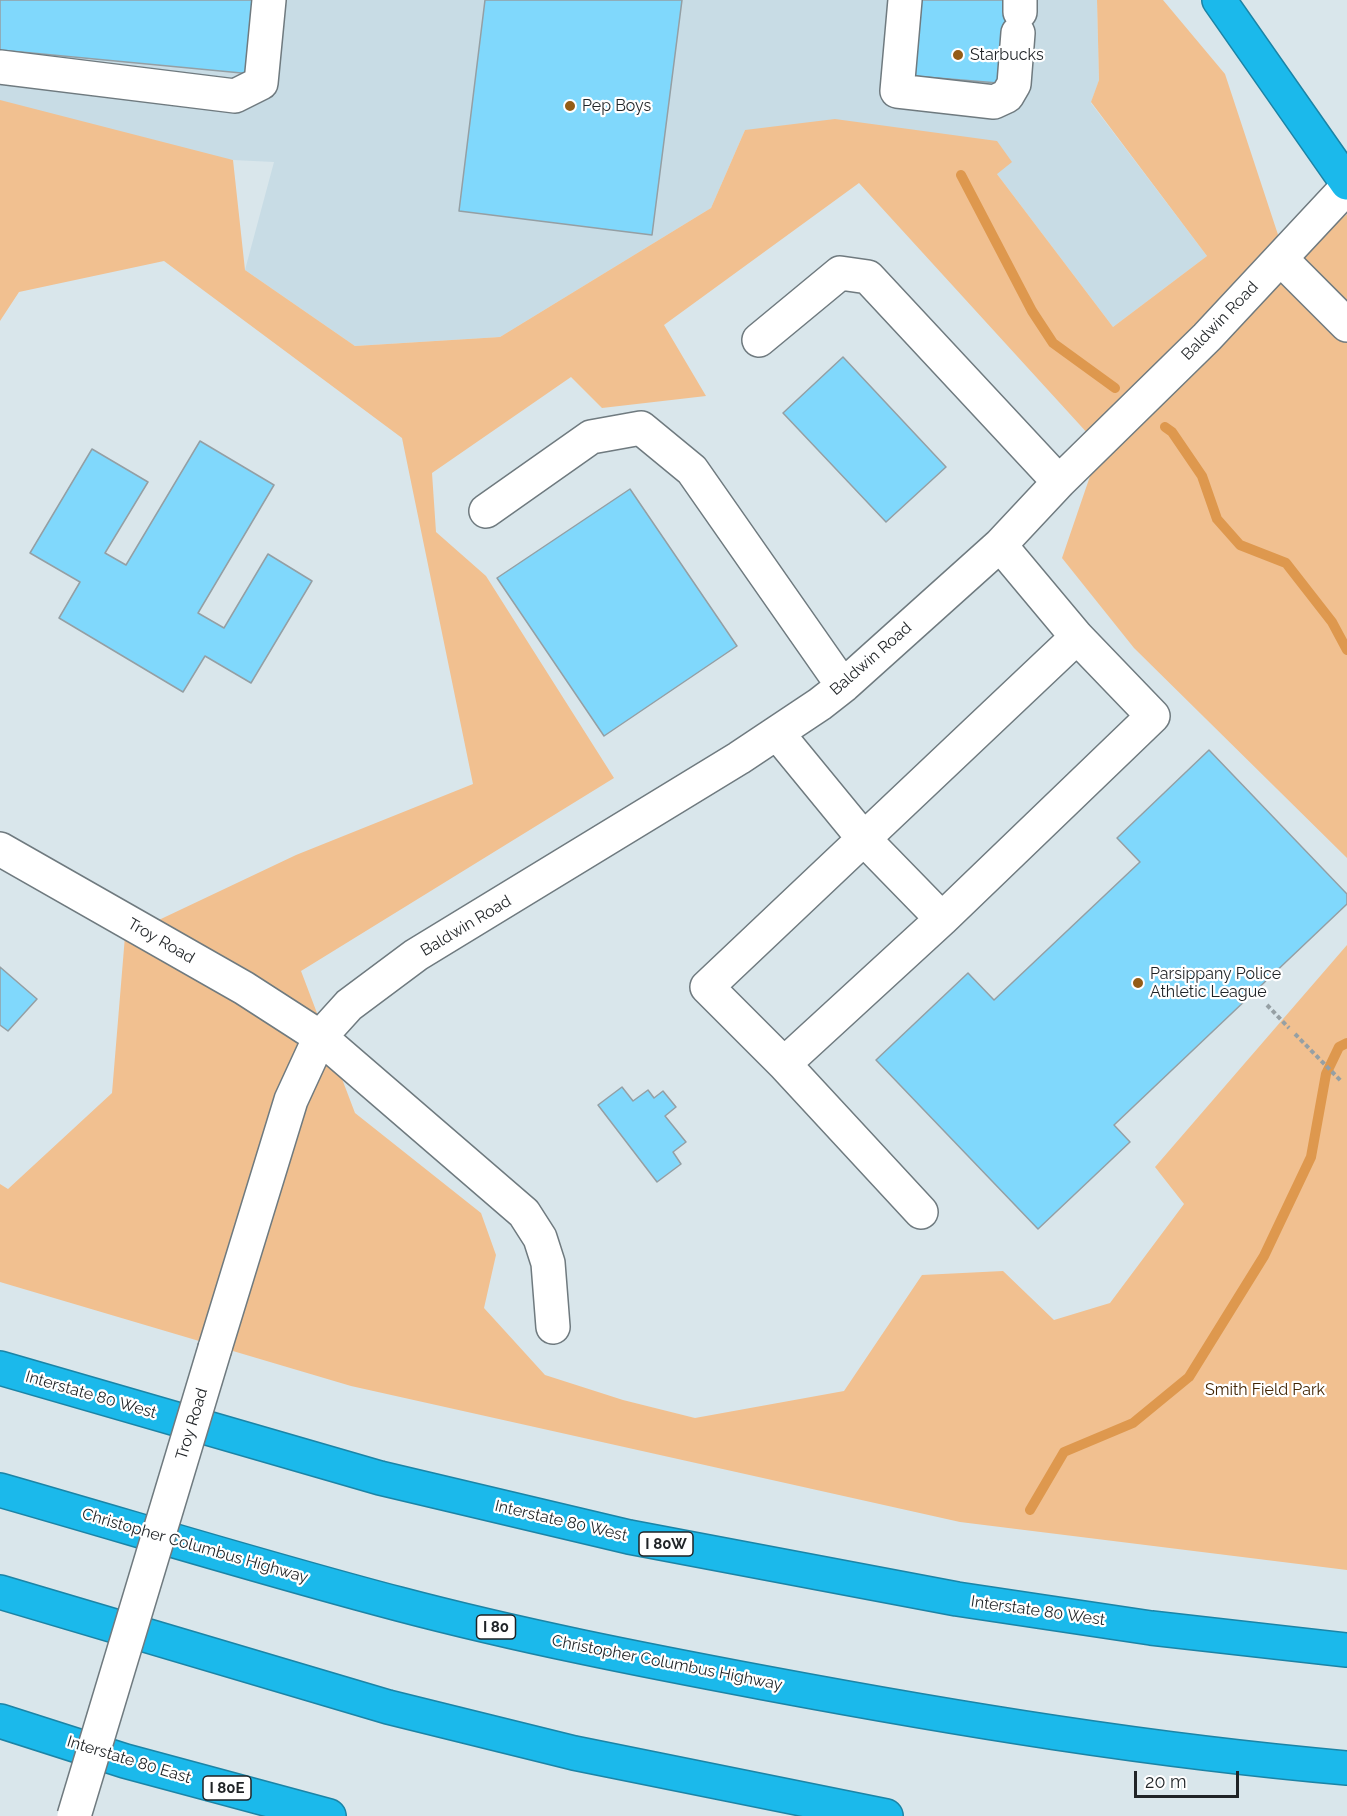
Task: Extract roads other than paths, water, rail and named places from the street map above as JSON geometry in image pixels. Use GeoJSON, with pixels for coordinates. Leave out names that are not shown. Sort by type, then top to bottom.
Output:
{"type":"FeatureCollection","features":[{"type":"Feature","properties":{"kind":"highway"},"geometry":{"type":"LineString","coordinates":[[1219,0],[1347,185]]}},
{"type":"Feature","properties":{"kind":"highway","name":"Interstate 80 West"},"geometry":{"type":"LineString","coordinates":[[0,1368],[380,1478],[629,1537],[957,1599],[1152,1628],[1347,1650]]}},
{"type":"Feature","properties":{"kind":"highway","name":"Christopher Columbus Highway"},"geometry":{"type":"LineString","coordinates":[[0,1490],[401,1605],[611,1653],[883,1705],[1129,1742],[1271,1761],[1347,1768]]}},
{"type":"Feature","properties":{"kind":"highway"},"geometry":{"type":"LineString","coordinates":[[0,1592],[388,1707],[574,1753],[886,1816]]}},
{"type":"Feature","properties":{"kind":"highway","name":"Interstate 80 East"},"geometry":{"type":"LineString","coordinates":[[0,1721],[125,1761],[329,1816]]}},
{"type":"Feature","properties":{"kind":"street"},"geometry":{"type":"LineString","coordinates":[[0,67],[236,96],[261,83],[269,0]]}},
{"type":"Feature","properties":{"kind":"street"},"geometry":{"type":"LineString","coordinates":[[905,0],[897,91],[994,102],[1007,96],[1014,84],[1019,15]]}},
{"type":"Feature","properties":{"kind":"street","name":"Baldwin Road"},"geometry":{"type":"LineString","coordinates":[[320,1037],[349,1005],[416,955],[522,892],[777,733],[843,686],[1000,544],[1059,482],[1207,337],[1347,185]]}},
{"type":"Feature","properties":{"kind":"street"},"geometry":{"type":"LineString","coordinates":[[1281,259],[1347,325]]}},
{"type":"Feature","properties":{"kind":"street"},"geometry":{"type":"LineString","coordinates":[[759,340],[840,273],[868,277],[1059,482]]}},
{"type":"Feature","properties":{"kind":"street"},"geometry":{"type":"LineString","coordinates":[[486,512],[591,437],[641,428],[692,470],[843,686]]}},
{"type":"Feature","properties":{"kind":"street"},"geometry":{"type":"LineString","coordinates":[[784,1064],[942,919],[1153,717],[1077,637],[1000,544]]}},
{"type":"Feature","properties":{"kind":"street"},"geometry":{"type":"LineString","coordinates":[[921,1212],[784,1064],[707,987],[1077,637]]}},
{"type":"Feature","properties":{"kind":"street"},"geometry":{"type":"LineString","coordinates":[[777,733],[864,839],[942,919]]}},
{"type":"Feature","properties":{"kind":"street","name":"Troy Road"},"geometry":{"type":"LineString","coordinates":[[0,849],[244,988],[320,1037],[524,1213],[540,1238],[548,1263],[553,1327]]}},
{"type":"Feature","properties":{"kind":"street","name":"Troy Road"},"geometry":{"type":"LineString","coordinates":[[74,1816],[291,1100],[320,1037]]}},
{"type":"Feature","properties":{"kind":"waterway"},"geometry":{"type":"LineString","coordinates":[[961,175],[1032,311],[1053,343],[1115,388]]}},
{"type":"Feature","properties":{"kind":"waterway"},"geometry":{"type":"LineString","coordinates":[[1165,427],[1172,432],[1202,476],[1217,519],[1240,545],[1286,563],[1332,622],[1347,650]]}},
{"type":"Feature","properties":{"kind":"waterway"},"geometry":{"type":"LineString","coordinates":[[1030,1510],[1064,1452],[1133,1423],[1189,1377],[1264,1256],[1311,1157],[1326,1074],[1339,1047],[1347,1043]]}},
{"type":"Feature","properties":{"kind":"place","name":"Starbucks"},"geometry":{"type":"Point","coordinates":[958,55]}},
{"type":"Feature","properties":{"kind":"place","name":"Pep Boys"},"geometry":{"type":"Point","coordinates":[570,106]}},
{"type":"Feature","properties":{"kind":"place","name":"Parsippany Police Athletic League"},"geometry":{"type":"Point","coordinates":[1138,983]}},
{"type":"Feature","properties":{"kind":"park label","name":"Smith Field Park"},"geometry":{"type":"Point","coordinates":[1265,1390]}}]}
